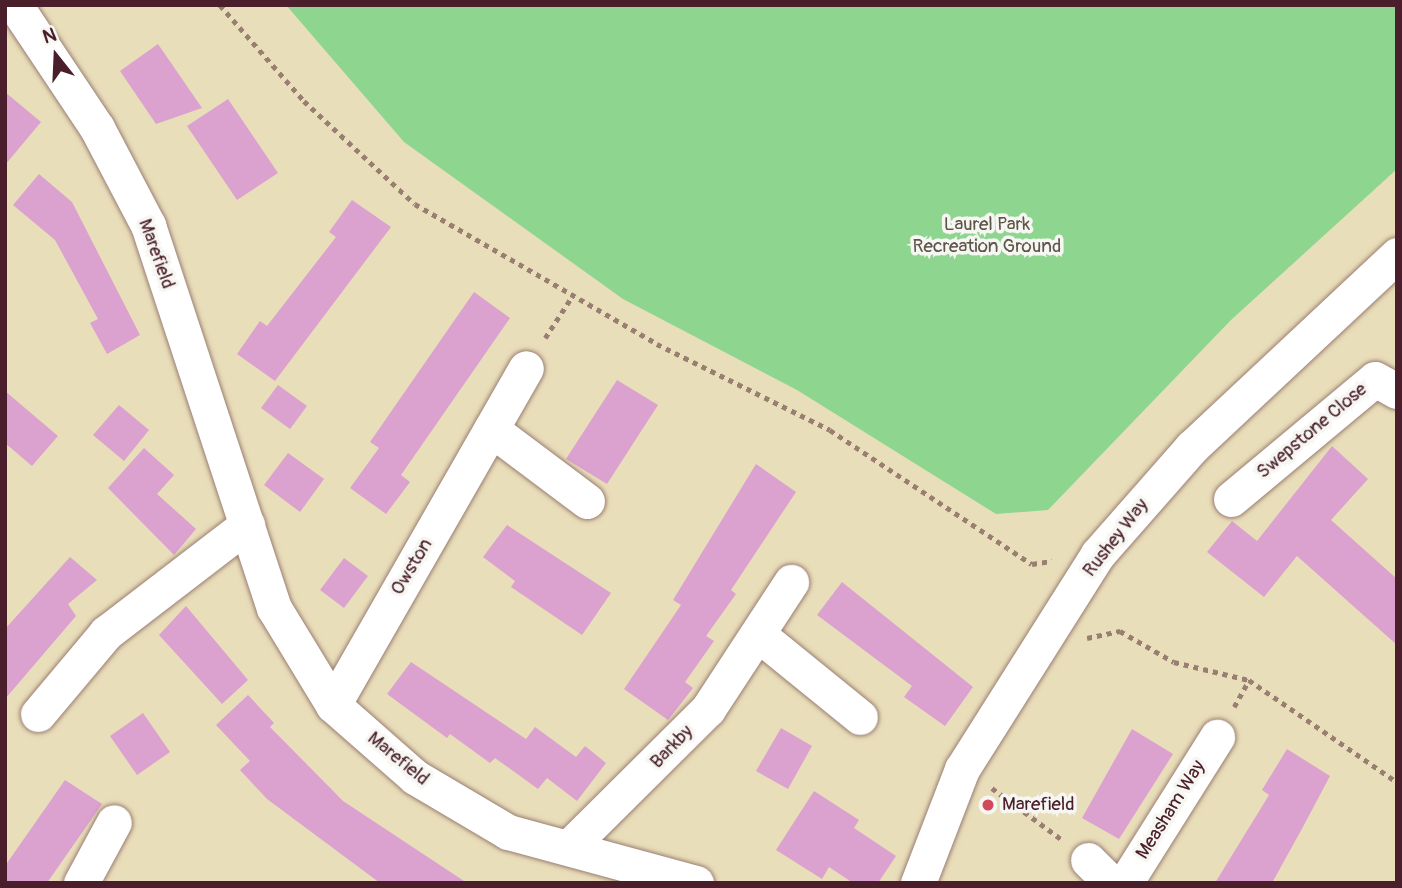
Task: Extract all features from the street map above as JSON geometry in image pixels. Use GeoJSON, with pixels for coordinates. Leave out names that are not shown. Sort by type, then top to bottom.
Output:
{"type":"FeatureCollection","features":[{"type":"Feature","properties":{"kind":"street","name":"Marefield"},"geometry":{"type":"LineString","coordinates":[[15,5],[97,128],[148,225],[274,608],[333,705],[415,777],[508,832],[569,846],[696,883]]}},
{"type":"Feature","properties":{"kind":"street","name":"Rushey Way"},"geometry":{"type":"LineString","coordinates":[[918,883],[962,769],[1098,554],[1192,447],[1397,255]]}},
{"type":"Feature","properties":{"kind":"street","name":"Owston"},"geometry":{"type":"LineString","coordinates":[[333,705],[526,368]]}},
{"type":"Feature","properties":{"kind":"street","name":"Swepstone Close"},"geometry":{"type":"LineString","coordinates":[[1231,499],[1375,379],[1397,391]]}},
{"type":"Feature","properties":{"kind":"street"},"geometry":{"type":"LineString","coordinates":[[491,429],[587,501]]}},
{"type":"Feature","properties":{"kind":"street"},"geometry":{"type":"LineString","coordinates":[[38,714],[106,633],[247,525]]}},
{"type":"Feature","properties":{"kind":"street","name":"Barkby"},"geometry":{"type":"LineString","coordinates":[[569,846],[708,709],[759,635],[791,582]]}},
{"type":"Feature","properties":{"kind":"street"},"geometry":{"type":"LineString","coordinates":[[759,635],[860,717]]}},
{"type":"Feature","properties":{"kind":"street","name":"Measham Way"},"geometry":{"type":"LineString","coordinates":[[1125,883],[1217,737]]}},
{"type":"Feature","properties":{"kind":"street"},"geometry":{"type":"LineString","coordinates":[[81,883],[114,822]]}},
{"type":"Feature","properties":{"kind":"path"},"geometry":{"type":"LineString","coordinates":[[219,5],[304,101],[415,204],[573,295],[830,430],[1031,564]]}},
{"type":"Feature","properties":{"kind":"path"},"geometry":{"type":"LineString","coordinates":[[526,368],[573,295]]}},
{"type":"Feature","properties":{"kind":"path"},"geometry":{"type":"LineString","coordinates":[[1119,631],[1174,662],[1249,680],[1397,782]]}},
{"type":"Feature","properties":{"kind":"path"},"geometry":{"type":"LineString","coordinates":[[962,769],[1100,871]]}},
{"type":"Feature","properties":{"kind":"green space","name":"Laurel Park Recreation Ground"},"geometry":{"type":"Polygon","coordinates":[[[286,5],[1397,5],[1397,169],[1231,320],[1048,510],[996,514],[797,390],[623,299],[404,142],[286,5]]]}},
{"type":"Feature","properties":{"kind":"building"},"geometry":{"type":"Polygon","coordinates":[[[158,44],[202,108],[156,124],[120,71],[158,44]]]}},
{"type":"Feature","properties":{"kind":"building"},"geometry":{"type":"Polygon","coordinates":[[[5,92],[41,122],[5,165],[5,92]]]}},
{"type":"Feature","properties":{"kind":"building"},"geometry":{"type":"Polygon","coordinates":[[[228,99],[278,173],[237,200],[187,126],[228,99]]]}},
{"type":"Feature","properties":{"kind":"building"},"geometry":{"type":"Polygon","coordinates":[[[39,174],[72,202],[140,335],[107,354],[90,323],[98,319],[55,240],[13,205],[39,174]]]}},
{"type":"Feature","properties":{"kind":"building"},"geometry":{"type":"Polygon","coordinates":[[[352,200],[391,227],[275,381],[237,354],[260,321],[267,326],[336,237],[329,232],[352,200]]]}},
{"type":"Feature","properties":{"kind":"building"},"geometry":{"type":"Polygon","coordinates":[[[474,292],[510,318],[401,475],[410,482],[386,514],[350,488],[379,448],[370,442],[474,292]]]}},
{"type":"Feature","properties":{"kind":"building"},"geometry":{"type":"Polygon","coordinates":[[[617,380],[658,405],[607,484],[566,459],[617,380]]]}},
{"type":"Feature","properties":{"kind":"building"},"geometry":{"type":"Polygon","coordinates":[[[278,385],[307,406],[290,429],[261,408],[278,385]]]}},
{"type":"Feature","properties":{"kind":"building"},"geometry":{"type":"Polygon","coordinates":[[[5,391],[58,436],[32,466],[5,443],[5,391]]]}},
{"type":"Feature","properties":{"kind":"building"},"geometry":{"type":"Polygon","coordinates":[[[119,405],[149,430],[124,461],[93,435],[119,405]]]}},
{"type":"Feature","properties":{"kind":"building"},"geometry":{"type":"Polygon","coordinates":[[[1332,446],[1368,479],[1331,520],[1397,579],[1397,645],[1297,556],[1264,597],[1207,552],[1232,521],[1257,541],[1332,446]]]}},
{"type":"Feature","properties":{"kind":"building"},"geometry":{"type":"Polygon","coordinates":[[[144,448],[174,475],[157,494],[196,529],[174,555],[108,488],[144,448]]]}},
{"type":"Feature","properties":{"kind":"building"},"geometry":{"type":"Polygon","coordinates":[[[288,453],[324,479],[300,512],[264,485],[288,453]]]}},
{"type":"Feature","properties":{"kind":"building"},"geometry":{"type":"Polygon","coordinates":[[[756,464],[796,492],[731,590],[736,594],[706,636],[714,641],[685,682],[693,688],[668,720],[624,689],[681,605],[673,600],[756,464]]]}},
{"type":"Feature","properties":{"kind":"building"},"geometry":{"type":"Polygon","coordinates":[[[507,525],[611,593],[582,635],[511,587],[515,581],[483,557],[507,525]]]}},
{"type":"Feature","properties":{"kind":"building"},"geometry":{"type":"Polygon","coordinates":[[[70,557],[97,580],[68,604],[76,616],[5,699],[5,629],[70,557]]]}},
{"type":"Feature","properties":{"kind":"building"},"geometry":{"type":"Polygon","coordinates":[[[344,558],[368,576],[344,608],[320,590],[344,558]]]}},
{"type":"Feature","properties":{"kind":"building"},"geometry":{"type":"Polygon","coordinates":[[[842,582],[973,687],[945,726],[904,697],[912,686],[817,615],[842,582]]]}},
{"type":"Feature","properties":{"kind":"building"},"geometry":{"type":"Polygon","coordinates":[[[186,606],[248,680],[222,704],[159,635],[186,606]]]}},
{"type":"Feature","properties":{"kind":"building"},"geometry":{"type":"Polygon","coordinates":[[[411,662],[526,739],[535,727],[576,757],[585,746],[606,763],[577,801],[547,778],[538,789],[495,758],[490,763],[450,734],[447,738],[387,694],[411,662]]]}},
{"type":"Feature","properties":{"kind":"building"},"geometry":{"type":"Polygon","coordinates":[[[248,695],[274,723],[270,727],[343,801],[467,883],[380,883],[267,799],[240,770],[250,761],[216,725],[248,695]]]}},
{"type":"Feature","properties":{"kind":"building"},"geometry":{"type":"Polygon","coordinates":[[[143,713],[170,752],[137,775],[110,736],[143,713]]]}},
{"type":"Feature","properties":{"kind":"building"},"geometry":{"type":"Polygon","coordinates":[[[781,728],[812,746],[788,789],[756,771],[781,728]]]}},
{"type":"Feature","properties":{"kind":"building"},"geometry":{"type":"Polygon","coordinates":[[[1132,729],[1173,754],[1119,839],[1082,818],[1132,729]]]}},
{"type":"Feature","properties":{"kind":"building"},"geometry":{"type":"Polygon","coordinates":[[[1287,749],[1330,776],[1304,825],[1272,883],[1215,883],[1269,795],[1262,790],[1287,749]]]}},
{"type":"Feature","properties":{"kind":"building"},"geometry":{"type":"Polygon","coordinates":[[[65,780],[102,804],[47,883],[5,883],[5,866],[65,780]]]}},
{"type":"Feature","properties":{"kind":"building"},"geometry":{"type":"Polygon","coordinates":[[[814,791],[859,820],[854,828],[896,856],[878,883],[853,883],[829,867],[822,879],[776,850],[814,791]]]}},
{"type":"Feature","properties":{"kind":"place","name":"Marefield"},"geometry":{"type":"Point","coordinates":[988,805]}}]}
